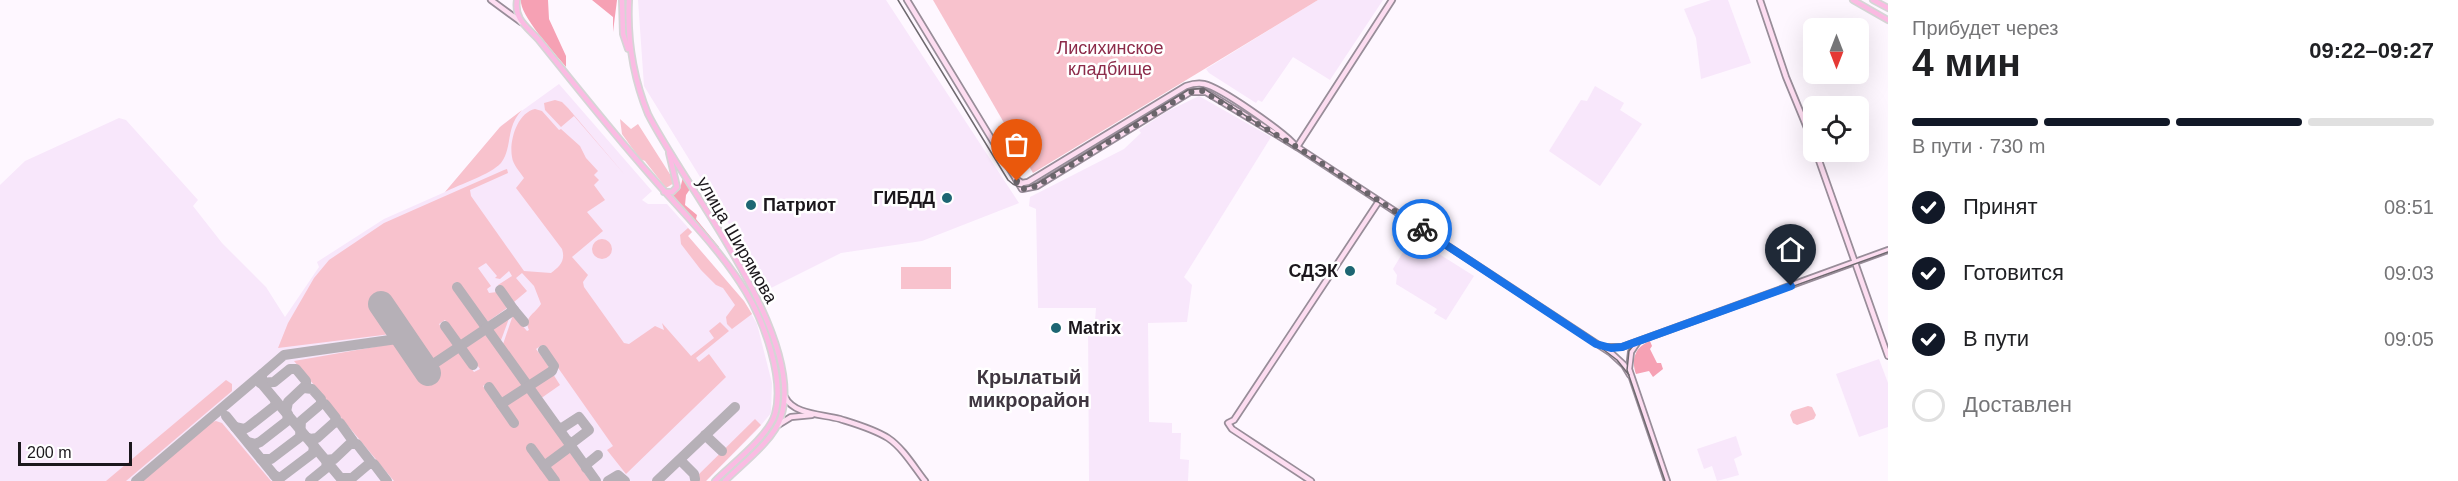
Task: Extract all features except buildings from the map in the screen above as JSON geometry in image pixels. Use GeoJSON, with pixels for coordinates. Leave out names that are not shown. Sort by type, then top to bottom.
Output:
{"type":"FeatureCollection","features":[{"type":"Feature","properties":{"kind":"main road"},"geometry":{"type":"LineString","coordinates":[[491,0],[521,22]]}},
{"type":"Feature","properties":{"kind":"main road"},"geometry":{"type":"LineString","coordinates":[[517,0],[517,13],[521,22]]}},
{"type":"Feature","properties":{"kind":"main road"},"geometry":{"type":"LineString","coordinates":[[622,0],[623,34],[632,60]]}},
{"type":"Feature","properties":{"kind":"main road","name":"улица Ширямова"},"geometry":{"type":"LineString","coordinates":[[629,0],[632,60],[646,107],[668,148],[757,295],[777,353],[785,397],[782,416],[777,427],[725,481]]}},
{"type":"Feature","properties":{"kind":"main road"},"geometry":{"type":"LineString","coordinates":[[907,0],[1021,189],[1037,186],[1193,91],[1211,94],[1297,147],[1596,344],[1618,359],[1630,375]]}},
{"type":"Feature","properties":{"kind":"main road"},"geometry":{"type":"LineString","coordinates":[[1297,147],[1392,0]]}},
{"type":"Feature","properties":{"kind":"main road"},"geometry":{"type":"LineString","coordinates":[[1760,0],[1785,75],[1803,118]]}},
{"type":"Feature","properties":{"kind":"main road"},"geometry":{"type":"LineString","coordinates":[[1853,0],[1888,20]]}},
{"type":"Feature","properties":{"kind":"main road"},"geometry":{"type":"LineString","coordinates":[[1873,0],[1888,8]]}},
{"type":"Feature","properties":{"kind":"main road","name":"улица Ширямова"},"geometry":{"type":"LineString","coordinates":[[521,22],[538,39],[719,255],[748,295],[762,327],[775,367],[776,409],[768,428],[715,481]]}},
{"type":"Feature","properties":{"kind":"main road"},"geometry":{"type":"LineString","coordinates":[[1015,179],[1022,183],[1029,181],[1186,86],[1198,83],[1213,87],[1281,130],[1297,147]]}},
{"type":"Feature","properties":{"kind":"main road"},"geometry":{"type":"LineString","coordinates":[[664,192],[672,192],[677,186],[668,148]]}},
{"type":"Feature","properties":{"kind":"main road"},"geometry":{"type":"LineString","coordinates":[[1820,162],[1888,356]]}},
{"type":"Feature","properties":{"kind":"main road"},"geometry":{"type":"LineString","coordinates":[[1311,481],[1227,423],[1234,420],[1379,201]]}},
{"type":"Feature","properties":{"kind":"main road"},"geometry":{"type":"LineString","coordinates":[[1596,344],[1614,348],[1645,339],[1888,250]]}},
{"type":"Feature","properties":{"kind":"main road"},"geometry":{"type":"LineString","coordinates":[[1645,339],[1637,343],[1628,363],[1630,375],[1667,481]]}},
{"type":"Feature","properties":{"kind":"main road"},"geometry":{"type":"LineString","coordinates":[[785,397],[789,403],[800,410],[870,429],[893,442],[925,481]]}},
{"type":"Feature","properties":{"kind":"main road"},"geometry":{"type":"LineString","coordinates":[[777,427],[787,418],[800,415],[839,419]]}},
{"type":"Feature","properties":{"kind":"shaded area"},"geometry":{"type":"Polygon","coordinates":[[[521,0],[548,0],[549,19],[566,56],[566,67],[531,24],[521,0]]]}},
{"type":"Feature","properties":{"kind":"shaded area"},"geometry":{"type":"Polygon","coordinates":[[[592,0],[617,0],[613,32],[613,17],[592,0]]]}},
{"type":"Feature","properties":{"kind":"shaded area"},"geometry":{"type":"Polygon","coordinates":[[[638,0],[886,0],[1019,203],[922,241],[841,253],[769,289],[644,86],[638,0]]]}},
{"type":"Feature","properties":{"kind":"shaded area"},"geometry":{"type":"Polygon","coordinates":[[[1318,0],[1383,0],[1330,80],[1293,57],[1262,102],[1258,100],[1256,103],[1206,69],[1318,0]]]}},
{"type":"Feature","properties":{"kind":"shaded area"},"geometry":{"type":"Polygon","coordinates":[[[1711,0],[1728,0],[1751,63],[1701,79],[1696,38],[1684,9],[1711,0]]]}},
{"type":"Feature","properties":{"kind":"shaded area"},"geometry":{"type":"Polygon","coordinates":[[[559,84],[652,191],[642,200],[648,204],[667,204],[692,232],[688,236],[744,301],[757,324],[772,383],[771,413],[706,481],[0,481],[0,185],[25,161],[119,118],[126,120],[198,200],[193,206],[222,243],[266,287],[285,317],[319,267],[317,262],[384,219],[445,192],[502,125],[559,84]]]}},
{"type":"Feature","properties":{"kind":"shaded area"},"geometry":{"type":"Polygon","coordinates":[[[1595,86],[1624,103],[1620,110],[1642,124],[1600,186],[1549,151],[1581,100],[1587,101],[1595,86]]]}},
{"type":"Feature","properties":{"kind":"shaded area"},"geometry":{"type":"Polygon","coordinates":[[[1199,96],[1271,137],[1184,277],[1192,285],[1187,322],[1148,323],[1149,422],[1172,423],[1172,433],[1181,433],[1180,459],[1189,460],[1188,481],[1089,481],[1088,321],[1095,321],[1096,308],[1038,308],[1036,209],[1029,206],[1030,197],[1124,149],[1141,133],[1139,130],[1166,112],[1199,96]]]}},
{"type":"Feature","properties":{"kind":"shaded area"},"geometry":{"type":"Polygon","coordinates":[[[683,177],[690,189],[686,195],[685,205],[697,215],[696,219],[718,248],[671,195],[680,189],[683,177]]]}},
{"type":"Feature","properties":{"kind":"shaded area"},"geometry":{"type":"Polygon","coordinates":[[[1412,237],[1474,276],[1446,320],[1434,313],[1437,309],[1396,284],[1397,275],[1393,269],[1412,237]]]}},
{"type":"Feature","properties":{"kind":"shaded area"},"geometry":{"type":"Polygon","coordinates":[[[1650,341],[1652,346],[1650,349],[1663,369],[1653,377],[1649,371],[1636,374],[1634,363],[1638,350],[1650,341]]]}},
{"type":"Feature","properties":{"kind":"shaded area"},"geometry":{"type":"Polygon","coordinates":[[[1879,359],[1888,383],[1888,427],[1859,437],[1836,374],[1879,359]]]}},
{"type":"Feature","properties":{"kind":"shaded area"},"geometry":{"type":"Polygon","coordinates":[[[1736,436],[1742,455],[1734,459],[1739,475],[1717,481],[1712,466],[1704,469],[1697,449],[1736,436]]]}},
{"type":"Feature","properties":{"kind":"green space","name":"Лисихинское кладбище"},"geometry":{"type":"Polygon","coordinates":[[[933,0],[1318,0],[1033,173],[933,0]]]}},
{"type":"Feature","properties":{"kind":"green space"},"geometry":{"type":"Polygon","coordinates":[[[555,100],[562,102],[568,108],[625,175],[574,116],[561,127],[545,110],[544,103],[555,100]]]}},
{"type":"Feature","properties":{"kind":"green space"},"geometry":{"type":"Polygon","coordinates":[[[535,109],[542,111],[559,130],[561,129],[580,146],[586,158],[598,171],[594,175],[599,180],[594,185],[605,200],[587,212],[603,231],[572,257],[588,275],[583,282],[584,287],[624,343],[629,344],[655,326],[664,330],[662,323],[691,356],[714,338],[709,331],[720,322],[729,331],[696,358],[699,362],[709,354],[726,377],[626,474],[607,450],[613,446],[542,345],[536,349],[548,365],[548,369],[530,381],[527,381],[502,347],[513,315],[527,331],[529,330],[529,319],[541,304],[534,286],[522,273],[516,278],[527,291],[514,302],[498,285],[512,276],[509,271],[500,279],[495,278],[497,276],[486,263],[478,268],[491,286],[487,289],[489,293],[497,292],[507,308],[486,323],[456,282],[454,283],[454,287],[481,327],[460,341],[445,320],[439,324],[454,345],[434,359],[429,359],[387,299],[374,304],[373,308],[391,334],[278,348],[288,323],[314,278],[329,260],[384,223],[507,169],[508,173],[470,190],[471,196],[524,271],[551,273],[557,268],[562,260],[562,249],[516,188],[524,178],[513,160],[511,151],[513,136],[523,116],[535,109]]]}},
{"type":"Feature","properties":{"kind":"green space"},"geometry":{"type":"Polygon","coordinates":[[[522,110],[513,124],[505,157],[501,163],[482,175],[445,192],[500,127],[522,110]]]}},
{"type":"Feature","properties":{"kind":"green space"},"geometry":{"type":"Polygon","coordinates":[[[620,119],[631,129],[638,124],[674,183],[666,188],[645,161],[640,159],[622,134],[620,119]]]}},
{"type":"Feature","properties":{"kind":"green space"},"geometry":{"type":"Polygon","coordinates":[[[688,228],[692,232],[688,236],[744,301],[752,314],[732,329],[727,324],[726,317],[735,305],[723,288],[716,285],[701,270],[681,244],[680,235],[688,228]]]}},
{"type":"Feature","properties":{"kind":"green space"},"geometry":{"type":"Polygon","coordinates":[[[602,239],[609,242],[612,249],[609,256],[602,259],[595,256],[592,249],[595,242],[602,239]]]}},
{"type":"Feature","properties":{"kind":"green space"},"geometry":{"type":"Polygon","coordinates":[[[901,267],[951,267],[951,289],[901,289],[901,267]]]}},
{"type":"Feature","properties":{"kind":"green space"},"geometry":{"type":"Polygon","coordinates":[[[511,313],[500,343],[491,327],[511,313]]]}},
{"type":"Feature","properties":{"kind":"green space"},"geometry":{"type":"Polygon","coordinates":[[[484,331],[522,384],[522,387],[503,401],[489,382],[483,386],[512,427],[518,423],[505,405],[524,392],[528,392],[566,446],[546,462],[532,443],[527,447],[551,481],[394,481],[294,361],[397,343],[427,384],[435,379],[428,369],[457,350],[474,372],[480,369],[464,346],[484,331]]]}},
{"type":"Feature","properties":{"kind":"green space"},"geometry":{"type":"Polygon","coordinates":[[[553,374],[560,385],[540,399],[533,386],[553,374]]]}},
{"type":"Feature","properties":{"kind":"green space"},"geometry":{"type":"Polygon","coordinates":[[[226,380],[232,384],[232,391],[126,481],[106,481],[226,380]]]}},
{"type":"Feature","properties":{"kind":"green space"},"geometry":{"type":"Polygon","coordinates":[[[1812,407],[1816,415],[1814,419],[1797,425],[1793,423],[1790,415],[1792,411],[1812,407]]]}},
{"type":"Feature","properties":{"kind":"green space"},"geometry":{"type":"Polygon","coordinates":[[[755,419],[761,425],[706,481],[692,481],[755,419]]]}},
{"type":"Feature","properties":{"kind":"green space"},"geometry":{"type":"Polygon","coordinates":[[[212,422],[222,423],[271,481],[142,481],[212,422]]]}},
{"type":"Feature","properties":{"kind":"green space"},"geometry":{"type":"Polygon","coordinates":[[[568,450],[590,481],[559,481],[548,465],[568,450]]]}},
{"type":"Feature","properties":{"kind":"taxiway"},"geometry":{"type":"LineString","coordinates":[[457,287],[596,481]]}},
{"type":"Feature","properties":{"kind":"taxiway"},"geometry":{"type":"LineString","coordinates":[[426,369],[514,310],[500,290]]}},
{"type":"Feature","properties":{"kind":"taxiway"},"geometry":{"type":"LineString","coordinates":[[514,310],[524,322]]}},
{"type":"Feature","properties":{"kind":"taxiway"},"geometry":{"type":"LineString","coordinates":[[445,326],[473,365]]}},
{"type":"Feature","properties":{"kind":"taxiway"},"geometry":{"type":"LineString","coordinates":[[343,481],[262,384],[262,374],[284,355],[404,338]]}},
{"type":"Feature","properties":{"kind":"taxiway"},"geometry":{"type":"LineString","coordinates":[[501,404],[552,371],[554,366],[543,350]]}},
{"type":"Feature","properties":{"kind":"taxiway"},"geometry":{"type":"LineString","coordinates":[[260,383],[274,382],[290,369],[296,369],[306,381],[306,385],[288,402],[286,412]]}},
{"type":"Feature","properties":{"kind":"taxiway"},"geometry":{"type":"LineString","coordinates":[[136,481],[262,374]]}},
{"type":"Feature","properties":{"kind":"taxiway"},"geometry":{"type":"LineString","coordinates":[[489,387],[514,423]]}},
{"type":"Feature","properties":{"kind":"taxiway"},"geometry":{"type":"LineString","coordinates":[[261,459],[271,459],[300,437],[301,421],[321,404],[321,399],[312,389],[304,388]]}},
{"type":"Feature","properties":{"kind":"taxiway"},"geometry":{"type":"LineString","coordinates":[[235,427],[244,429],[248,427],[276,405],[275,400]]}},
{"type":"Feature","properties":{"kind":"taxiway"},"geometry":{"type":"LineString","coordinates":[[306,437],[317,438],[336,421],[325,404],[321,404]]}},
{"type":"Feature","properties":{"kind":"taxiway"},"geometry":{"type":"LineString","coordinates":[[657,481],[735,407]]}},
{"type":"Feature","properties":{"kind":"taxiway"},"geometry":{"type":"LineString","coordinates":[[248,442],[255,444],[260,442],[287,421],[288,414]]}},
{"type":"Feature","properties":{"kind":"taxiway"},"geometry":{"type":"LineString","coordinates":[[226,416],[279,481]]}},
{"type":"Feature","properties":{"kind":"taxiway"},"geometry":{"type":"LineString","coordinates":[[558,427],[562,428],[579,417],[589,430],[572,443],[568,441]]}},
{"type":"Feature","properties":{"kind":"taxiway"},"geometry":{"type":"LineString","coordinates":[[326,460],[334,459],[353,441],[340,423],[335,422]]}},
{"type":"Feature","properties":{"kind":"taxiway"},"geometry":{"type":"LineString","coordinates":[[705,435],[722,451]]}},
{"type":"Feature","properties":{"kind":"taxiway"},"geometry":{"type":"LineString","coordinates":[[341,478],[352,478],[371,462],[357,444],[352,444]]}},
{"type":"Feature","properties":{"kind":"taxiway"},"geometry":{"type":"LineString","coordinates":[[274,475],[280,478],[313,453],[314,446]]}},
{"type":"Feature","properties":{"kind":"taxiway"},"geometry":{"type":"LineString","coordinates":[[544,466],[571,446]]}},
{"type":"Feature","properties":{"kind":"taxiway"},"geometry":{"type":"LineString","coordinates":[[531,448],[555,481]]}},
{"type":"Feature","properties":{"kind":"taxiway"},"geometry":{"type":"LineString","coordinates":[[586,468],[587,464],[598,455]]}},
{"type":"Feature","properties":{"kind":"taxiway"},"geometry":{"type":"LineString","coordinates":[[680,460],[694,474],[695,479]]}},
{"type":"Feature","properties":{"kind":"taxiway"},"geometry":{"type":"LineString","coordinates":[[310,481],[326,468],[327,461]]}},
{"type":"Feature","properties":{"kind":"taxiway"},"geometry":{"type":"LineString","coordinates":[[370,464],[374,464],[387,481]]}},
{"type":"Feature","properties":{"kind":"taxiway"},"geometry":{"type":"LineString","coordinates":[[608,481],[618,475],[625,481]]}},
{"type":"Feature","properties":{"kind":"runway"},"geometry":{"type":"LineString","coordinates":[[381,304],[428,373]]}},
{"type":"Feature","properties":{"kind":"tram line"},"geometry":{"type":"LineString","coordinates":[[898,0],[1008,180],[1015,185],[1026,187],[1038,183],[1188,90],[1203,88],[1596,344],[1617,360],[1629,375]]}},
{"type":"Feature","properties":{"kind":"tram line"},"geometry":{"type":"LineString","coordinates":[[1601,347],[1611,350],[1622,348],[1888,252]]}},
{"type":"Feature","properties":{"kind":"tram line"},"geometry":{"type":"LineString","coordinates":[[1636,342],[1629,351],[1627,370],[1665,481]]}},
{"type":"Feature","properties":{"kind":"way so far"},"geometry":{"type":"LineString","coordinates":[[1017,181],[1014,177],[1019,187],[1031,189],[1190,92],[1202,91],[1211,94],[1297,147],[1422,229]]}},
{"type":"Feature","properties":{"kind":"place","name":"ГИБДД"},"geometry":{"type":"Point","coordinates":[947,198]}},
{"type":"Feature","properties":{"kind":"place","name":"Патриот"},"geometry":{"type":"Point","coordinates":[751,205]}},
{"type":"Feature","properties":{"kind":"place","name":"СДЭК"},"geometry":{"type":"Point","coordinates":[1350,271]}},
{"type":"Feature","properties":{"kind":"place","name":"Matrix"},"geometry":{"type":"Point","coordinates":[1056,328]}},
{"type":"Feature","properties":{"kind":"district","name":"Крылатый микрорайон"},"geometry":{"type":"Point","coordinates":[1029,388]}},
{"type":"Feature","properties":{"kind":"route"},"geometry":{"type":"LineString","coordinates":[[1422,229],[1596,344],[1606,348],[1622,347],[1791,286]]}}]}
